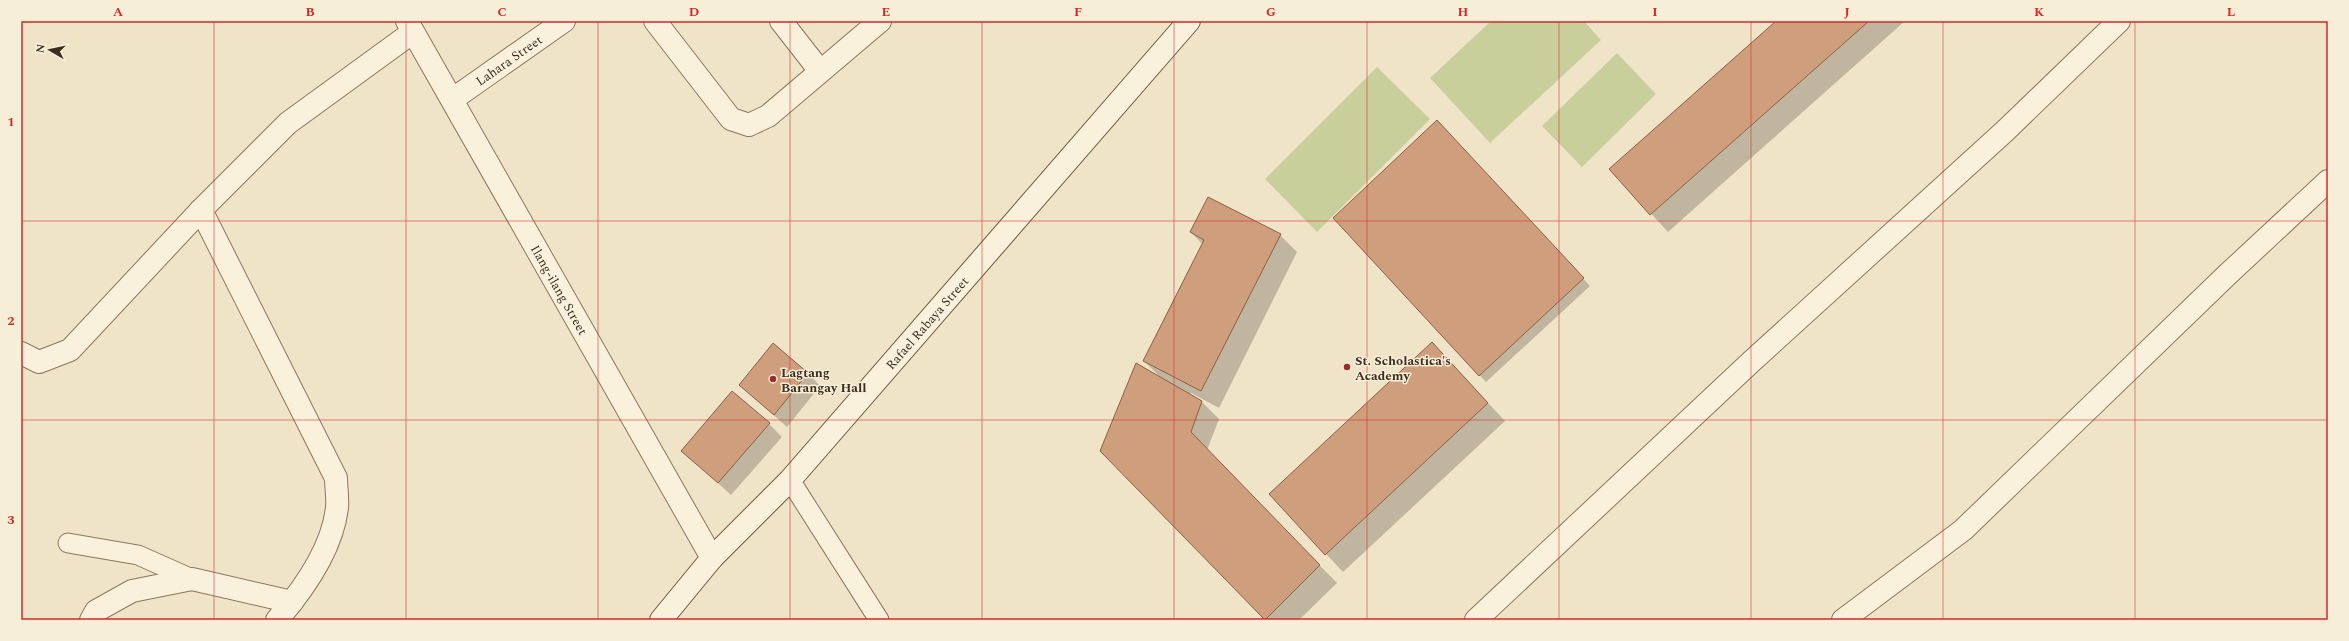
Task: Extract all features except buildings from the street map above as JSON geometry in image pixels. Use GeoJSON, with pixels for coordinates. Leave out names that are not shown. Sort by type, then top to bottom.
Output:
{"type":"FeatureCollection","features":[{"type":"Feature","properties":{"kind":"street","name":"Lahara Street"},"geometry":{"type":"LineString","coordinates":[[453,99],[564,21]]}},
{"type":"Feature","properties":{"kind":"street"},"geometry":{"type":"LineString","coordinates":[[655,21],[732,119],[749,125],[768,116],[880,21]]}},
{"type":"Feature","properties":{"kind":"street"},"geometry":{"type":"LineString","coordinates":[[781,21],[820,71]]}},
{"type":"Feature","properties":{"kind":"street","name":"Rafael Rabaya Street"},"geometry":{"type":"LineString","coordinates":[[661,620],[712,558],[790,480],[1189,21]]}},
{"type":"Feature","properties":{"kind":"street"},"geometry":{"type":"LineString","coordinates":[[1476,620],[1752,361],[2005,131],[2119,21]]}},
{"type":"Feature","properties":{"kind":"street","name":"Ilang-ilang Street"},"geometry":{"type":"LineString","coordinates":[[410,26],[453,99],[712,558]]}},
{"type":"Feature","properties":{"kind":"street"},"geometry":{"type":"LineString","coordinates":[[21,353],[39,362],[70,350],[201,210],[288,123],[410,26]]}},
{"type":"Feature","properties":{"kind":"street"},"geometry":{"type":"LineString","coordinates":[[1843,620],[1963,530],[2222,279],[2328,181]]}},
{"type":"Feature","properties":{"kind":"street"},"geometry":{"type":"LineString","coordinates":[[201,210],[336,478],[337,508],[328,546],[292,602],[277,620]]}},
{"type":"Feature","properties":{"kind":"street"},"geometry":{"type":"LineString","coordinates":[[91,620],[96,611],[132,591],[192,579],[292,602]]}},
{"type":"Feature","properties":{"kind":"lane"},"geometry":{"type":"LineString","coordinates":[[790,480],[879,620]]}},
{"type":"Feature","properties":{"kind":"lane"},"geometry":{"type":"LineString","coordinates":[[68,543],[138,555],[192,579]]}},
{"type":"Feature","properties":{"kind":"green space"},"geometry":{"type":"Polygon","coordinates":[[[1491,21],[1584,21],[1601,40],[1490,143],[1430,78],[1491,21]]]}},
{"type":"Feature","properties":{"kind":"green space"},"geometry":{"type":"Polygon","coordinates":[[[1617,53],[1656,94],[1582,167],[1542,126],[1617,53]]]}},
{"type":"Feature","properties":{"kind":"green space"},"geometry":{"type":"Polygon","coordinates":[[[1377,67],[1430,119],[1317,232],[1265,179],[1377,67]]]}},
{"type":"Feature","properties":{"kind":"place","name":"St. Scholastica's Academy"},"geometry":{"type":"Point","coordinates":[1347,367]}},
{"type":"Feature","properties":{"kind":"place","name":"Lagtang Barangay Hall"},"geometry":{"type":"Point","coordinates":[773,379]}}]}
